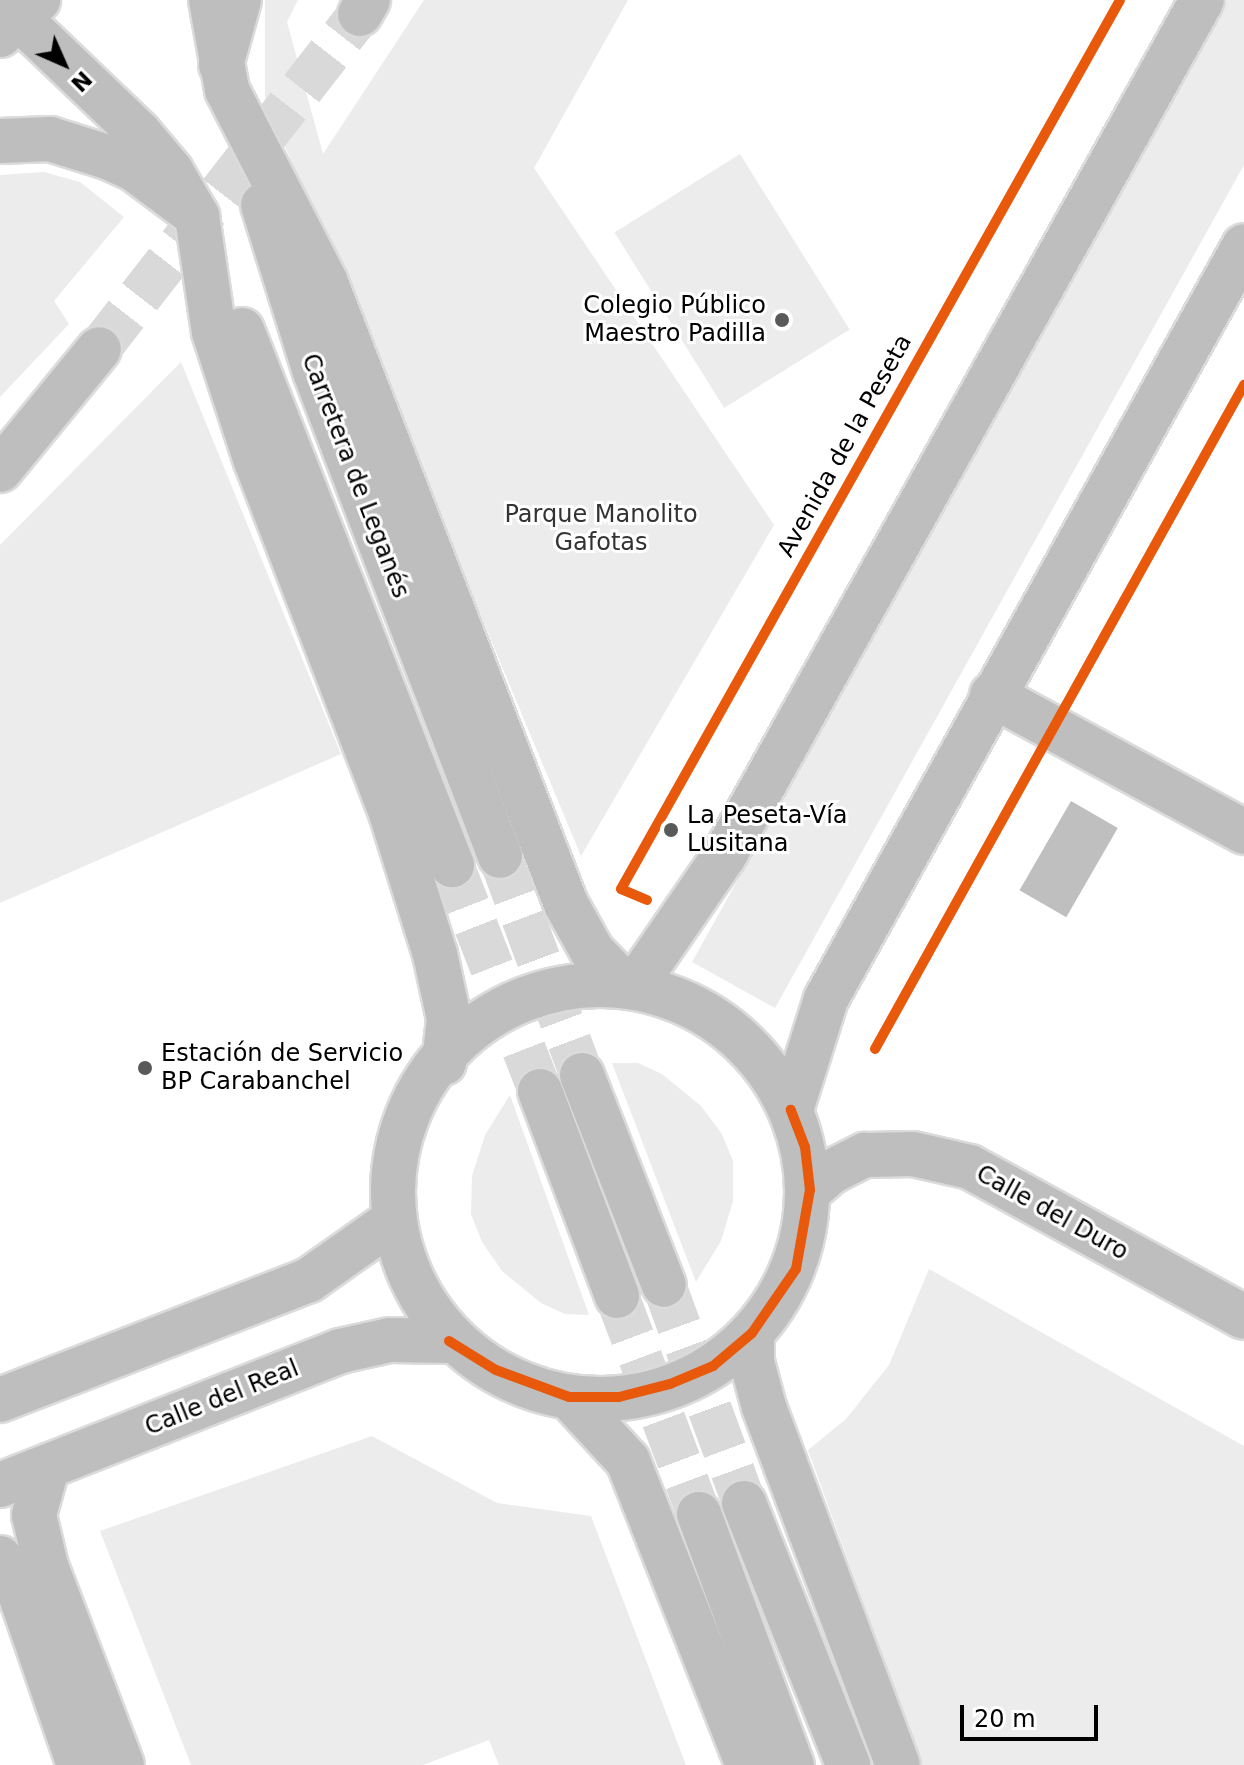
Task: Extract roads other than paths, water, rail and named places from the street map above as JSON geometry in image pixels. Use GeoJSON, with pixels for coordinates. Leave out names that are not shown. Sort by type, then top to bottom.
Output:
{"type":"FeatureCollection","features":[{"type":"Feature","properties":{"kind":"main road"},"geometry":{"type":"LineString","coordinates":[[211,0],[224,77],[326,283],[566,904],[592,951],[628,980],[706,1010],[745,1040],[772,1073],[805,1147],[810,1190],[796,1269],[752,1333],[713,1366],[670,1384],[619,1397],[569,1397],[496,1370],[449,1341],[410,1290],[387,1225],[393,1170],[421,1094],[444,1063],[530,1002],[628,980],[717,867],[1202,0]]}},
{"type":"Feature","properties":{"kind":"main road"},"geometry":{"type":"LineString","coordinates":[[224,77],[239,0]]}},
{"type":"Feature","properties":{"kind":"main road"},"geometry":{"type":"LineString","coordinates":[[15,13],[139,133],[171,171],[197,216],[452,865]]}},
{"type":"Feature","properties":{"kind":"main road","name":"Carretera de Leganés"},"geometry":{"type":"LineString","coordinates":[[224,77],[315,372],[500,856]]}},
{"type":"Feature","properties":{"kind":"main road"},"geometry":{"type":"LineString","coordinates":[[0,141],[50,139],[107,157],[134,169],[197,216],[219,346],[256,461],[391,813],[435,954],[449,1019],[444,1063]]}},
{"type":"Feature","properties":{"kind":"main road"},"geometry":{"type":"LineString","coordinates":[[791,1110],[826,999],[992,695],[1244,246]]}},
{"type":"Feature","properties":{"kind":"main road"},"geometry":{"type":"LineString","coordinates":[[0,470],[99,349]]}},
{"type":"Feature","properties":{"kind":"main road"},"geometry":{"type":"LineString","coordinates":[[992,695],[1244,832]]}},
{"type":"Feature","properties":{"kind":"main road"},"geometry":{"type":"LineString","coordinates":[[582,1075],[664,1285]]}},
{"type":"Feature","properties":{"kind":"main road"},"geometry":{"type":"LineString","coordinates":[[540,1091],[617,1296]]}},
{"type":"Feature","properties":{"kind":"main road","name":"Calle del Duro"},"geometry":{"type":"LineString","coordinates":[[810,1190],[831,1172],[865,1155],[913,1154],[970,1167],[1244,1317]]}},
{"type":"Feature","properties":{"kind":"main road"},"geometry":{"type":"LineString","coordinates":[[0,1400],[309,1280],[387,1225]]}},
{"type":"Feature","properties":{"kind":"main road"},"geometry":{"type":"LineString","coordinates":[[752,1333],[752,1362],[764,1407],[898,1765]]}},
{"type":"Feature","properties":{"kind":"main road","name":"Calle del Real"},"geometry":{"type":"LineString","coordinates":[[0,1485],[340,1351],[390,1340],[449,1341]]}},
{"type":"Feature","properties":{"kind":"main road"},"geometry":{"type":"LineString","coordinates":[[569,1397],[628,1461],[748,1765]]}},
{"type":"Feature","properties":{"kind":"main road"},"geometry":{"type":"LineString","coordinates":[[47,1468],[34,1515],[46,1566],[122,1765]]}},
{"type":"Feature","properties":{"kind":"main road"},"geometry":{"type":"LineString","coordinates":[[744,1503],[848,1765]]}},
{"type":"Feature","properties":{"kind":"main road"},"geometry":{"type":"LineString","coordinates":[[699,1514],[792,1765]]}},
{"type":"Feature","properties":{"kind":"main road"},"geometry":{"type":"LineString","coordinates":[[0,1558],[15,1579],[79,1765]]}},
{"type":"Feature","properties":{"kind":"tunnel"},"geometry":{"type":"LineString","coordinates":[[99,349],[360,14]]}},
{"type":"Feature","properties":{"kind":"tunnel"},"geometry":{"type":"LineString","coordinates":[[500,856],[582,1075]]}},
{"type":"Feature","properties":{"kind":"tunnel"},"geometry":{"type":"LineString","coordinates":[[452,865],[540,1091]]}},
{"type":"Feature","properties":{"kind":"tunnel"},"geometry":{"type":"LineString","coordinates":[[664,1285],[744,1503]]}},
{"type":"Feature","properties":{"kind":"tunnel"},"geometry":{"type":"LineString","coordinates":[[617,1296],[699,1514]]}},
{"type":"Feature","properties":{"kind":"place","name":"Colegio Público Maestro Padilla"},"geometry":{"type":"Point","coordinates":[782,320]}},
{"type":"Feature","properties":{"kind":"place","name":"La Peseta-Vía Lusitana"},"geometry":{"type":"Point","coordinates":[671,830]}},
{"type":"Feature","properties":{"kind":"place","name":"Estación de Servicio BP Carabanchel"},"geometry":{"type":"Point","coordinates":[145,1068]}},
{"type":"Feature","properties":{"kind":"park label","name":"Parque Manolito Gafotas"},"geometry":{"type":"Point","coordinates":[601,529]}}]}
